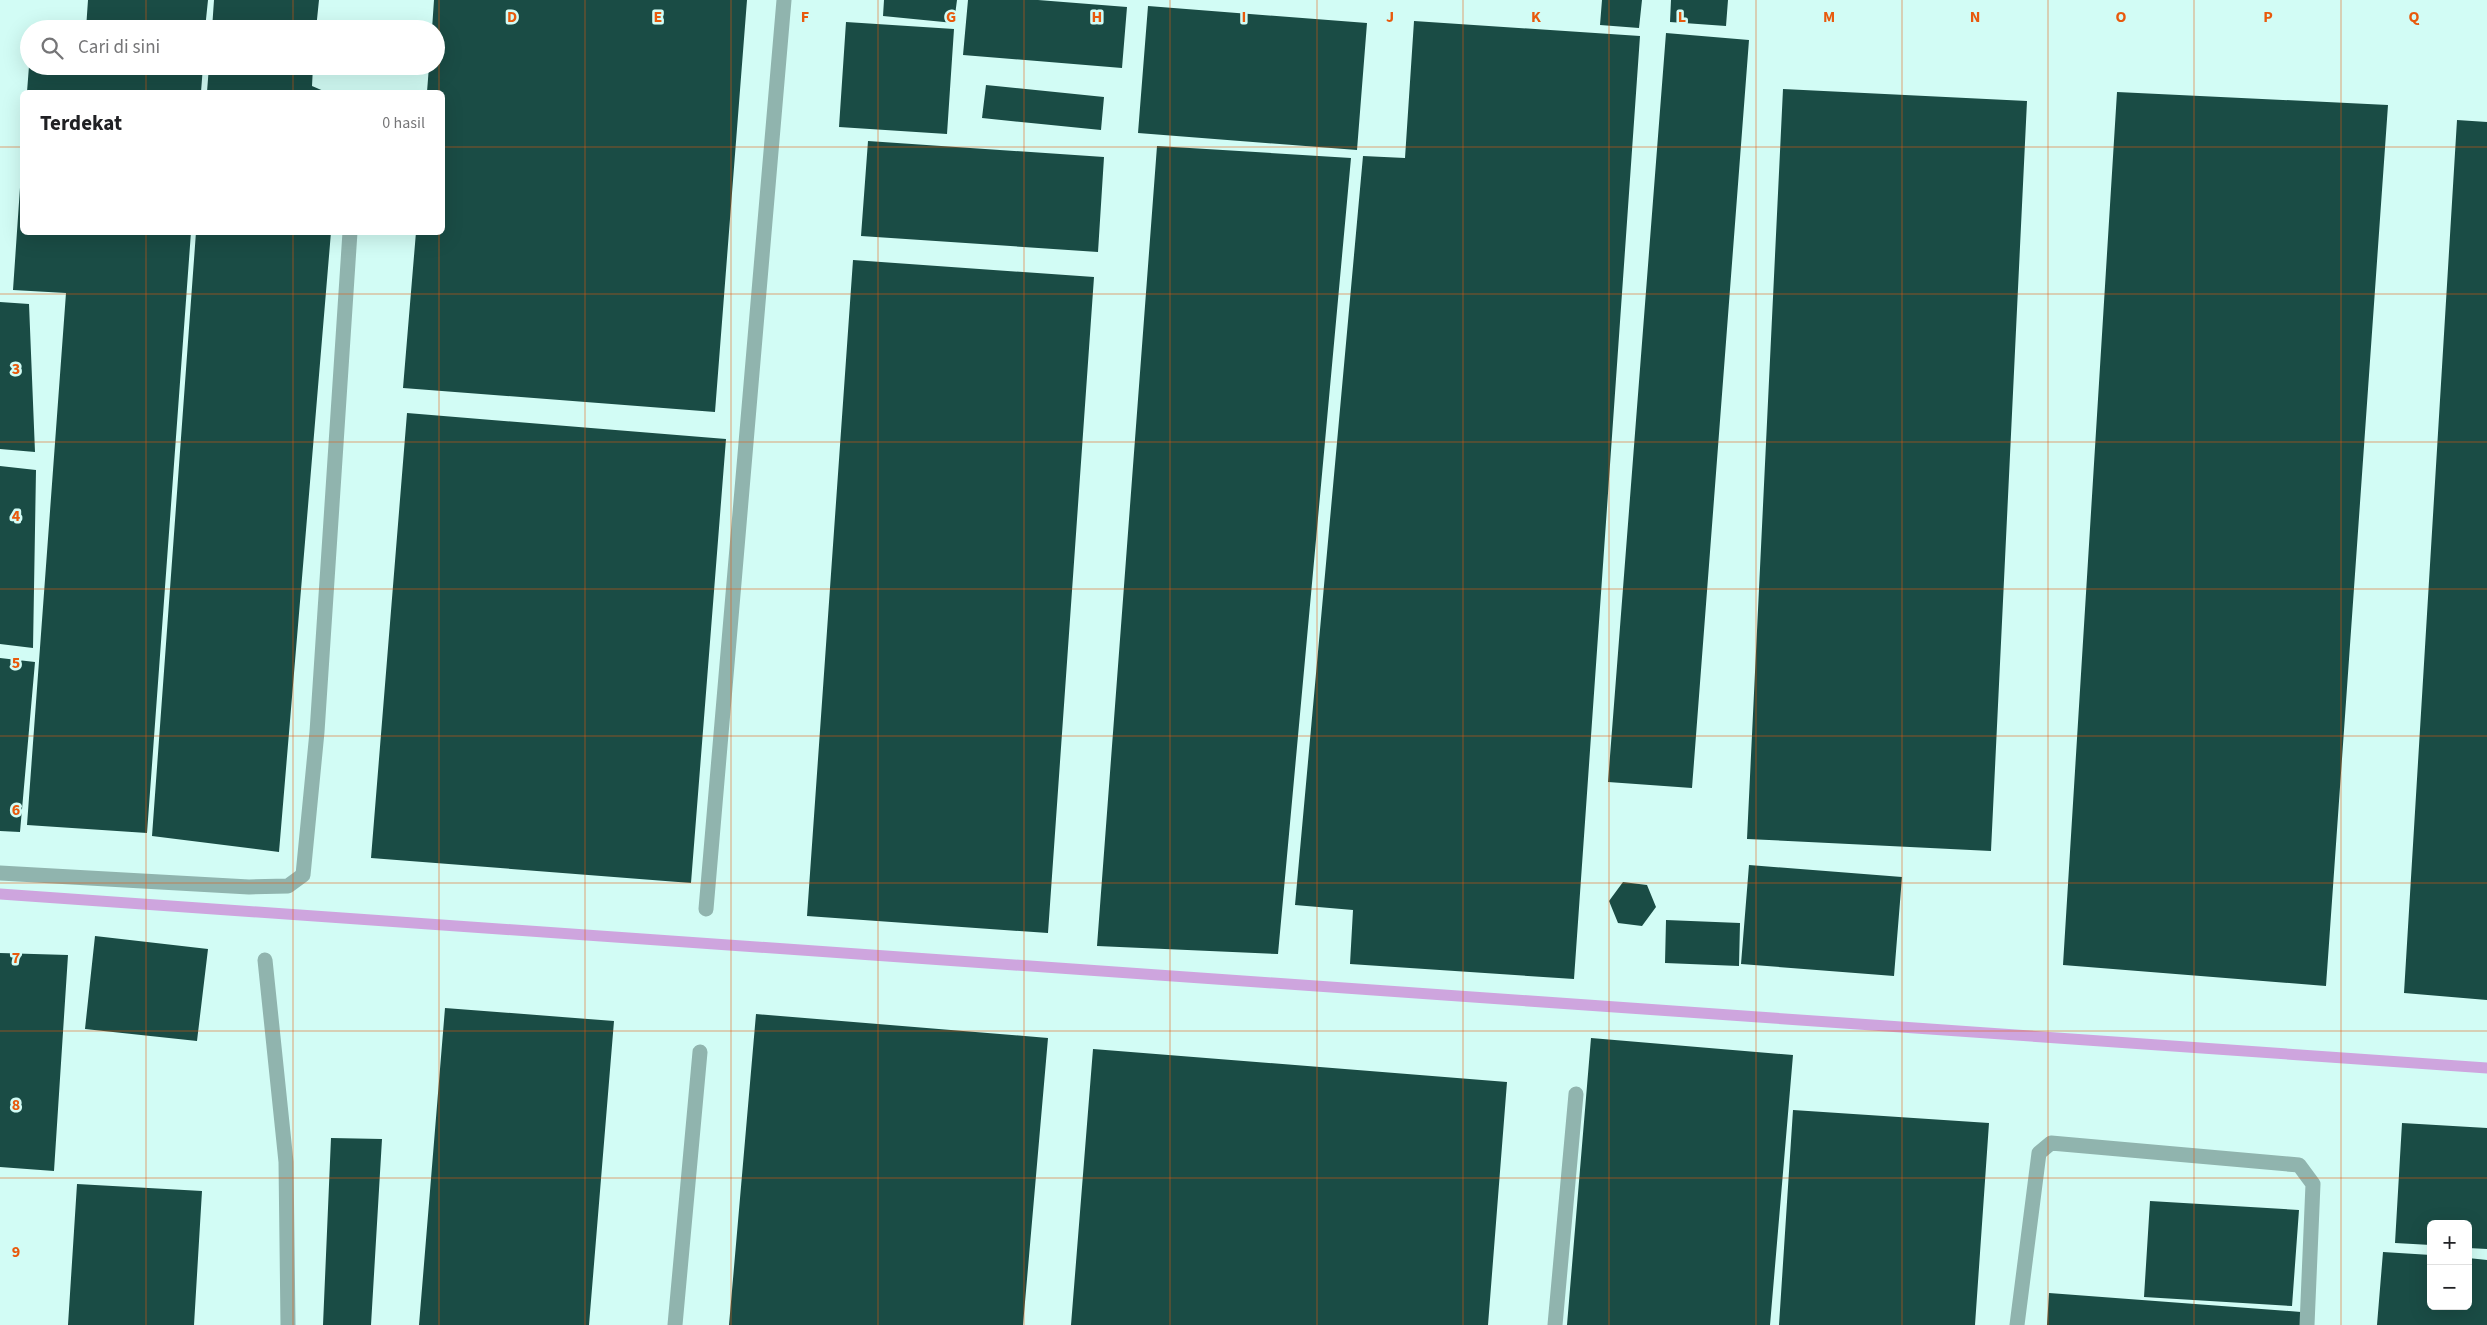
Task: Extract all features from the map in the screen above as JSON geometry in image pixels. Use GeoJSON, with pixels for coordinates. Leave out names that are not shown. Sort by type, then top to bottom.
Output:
{"type":"FeatureCollection","features":[{"type":"Feature","properties":{"kind":"lane"},"geometry":{"type":"LineString","coordinates":[[706,909],[784,0]]}},
{"type":"Feature","properties":{"kind":"lane"},"geometry":{"type":"LineString","coordinates":[[0,873],[249,887],[288,886],[303,875],[317,732],[350,235]]}},
{"type":"Feature","properties":{"kind":"lane"},"geometry":{"type":"LineString","coordinates":[[265,960],[286,1162],[288,1325]]}},
{"type":"Feature","properties":{"kind":"lane"},"geometry":{"type":"LineString","coordinates":[[675,1325],[700,1052]]}},
{"type":"Feature","properties":{"kind":"lane"},"geometry":{"type":"LineString","coordinates":[[1555,1325],[1576,1094]]}},
{"type":"Feature","properties":{"kind":"lane"},"geometry":{"type":"LineString","coordinates":[[2017,1325],[2039,1153],[2051,1143],[2299,1166],[2313,1184],[2307,1325]]}},
{"type":"Feature","properties":{"kind":"building"},"geometry":{"type":"Polygon","coordinates":[[[88,0],[208,0],[206,20],[87,20],[88,0]]]}},
{"type":"Feature","properties":{"kind":"building"},"geometry":{"type":"Polygon","coordinates":[[[214,0],[319,0],[317,20],[213,20],[214,0]]]}},
{"type":"Feature","properties":{"kind":"building"},"geometry":{"type":"Polygon","coordinates":[[[434,0],[747,0],[715,412],[403,388],[416,235],[445,235],[445,90],[427,90],[428,75],[445,75],[445,20],[433,20],[434,0]]]}},
{"type":"Feature","properties":{"kind":"building"},"geometry":{"type":"Polygon","coordinates":[[[884,0],[957,0],[954,23],[883,16],[884,0]]]}},
{"type":"Feature","properties":{"kind":"building"},"geometry":{"type":"Polygon","coordinates":[[[968,0],[1038,0],[1127,7],[1122,68],[963,55],[968,0]]]}},
{"type":"Feature","properties":{"kind":"building"},"geometry":{"type":"Polygon","coordinates":[[[1602,0],[1642,0],[1639,28],[1600,25],[1602,0]]]}},
{"type":"Feature","properties":{"kind":"building"},"geometry":{"type":"Polygon","coordinates":[[[1671,0],[1728,0],[1726,26],[1670,22],[1671,0]]]}},
{"type":"Feature","properties":{"kind":"building"},"geometry":{"type":"Polygon","coordinates":[[[1148,6],[1367,23],[1357,150],[1138,133],[1148,6]]]}},
{"type":"Feature","properties":{"kind":"building"},"geometry":{"type":"Polygon","coordinates":[[[1414,21],[1640,36],[1574,979],[1350,964],[1353,910],[1295,905],[1363,156],[1405,158],[1414,21]]]}},
{"type":"Feature","properties":{"kind":"building"},"geometry":{"type":"Polygon","coordinates":[[[846,22],[954,29],[947,134],[839,127],[846,22]]]}},
{"type":"Feature","properties":{"kind":"building"},"geometry":{"type":"Polygon","coordinates":[[[1666,33],[1749,40],[1692,788],[1608,782],[1666,33]]]}},
{"type":"Feature","properties":{"kind":"building"},"geometry":{"type":"Polygon","coordinates":[[[28,75],[202,75],[201,90],[27,90],[28,75]]]}},
{"type":"Feature","properties":{"kind":"building"},"geometry":{"type":"Polygon","coordinates":[[[208,75],[313,75],[312,86],[321,90],[207,90],[208,75]]]}},
{"type":"Feature","properties":{"kind":"building"},"geometry":{"type":"Polygon","coordinates":[[[986,85],[1104,97],[1101,130],[982,118],[986,85]]]}},
{"type":"Feature","properties":{"kind":"building"},"geometry":{"type":"Polygon","coordinates":[[[1783,89],[2027,101],[1991,851],[1747,839],[1783,89]]]}},
{"type":"Feature","properties":{"kind":"building"},"geometry":{"type":"Polygon","coordinates":[[[2117,92],[2388,105],[2326,986],[2063,965],[2117,92]]]}},
{"type":"Feature","properties":{"kind":"building"},"geometry":{"type":"Polygon","coordinates":[[[2457,120],[2487,122],[2487,1000],[2404,993],[2457,120]]]}},
{"type":"Feature","properties":{"kind":"building"},"geometry":{"type":"Polygon","coordinates":[[[868,141],[1104,157],[1098,252],[861,236],[868,141]]]}},
{"type":"Feature","properties":{"kind":"building"},"geometry":{"type":"Polygon","coordinates":[[[1157,146],[1351,158],[1278,954],[1097,946],[1157,146]]]}},
{"type":"Feature","properties":{"kind":"building"},"geometry":{"type":"Polygon","coordinates":[[[20,188],[20,235],[191,235],[147,833],[27,825],[66,293],[13,290],[20,188]]]}},
{"type":"Feature","properties":{"kind":"building"},"geometry":{"type":"Polygon","coordinates":[[[196,235],[331,235],[279,852],[152,836],[196,235]]]}},
{"type":"Feature","properties":{"kind":"building"},"geometry":{"type":"Polygon","coordinates":[[[853,260],[1094,277],[1048,933],[807,916],[853,260]]]}},
{"type":"Feature","properties":{"kind":"building"},"geometry":{"type":"Polygon","coordinates":[[[0,302],[29,304],[35,452],[0,449],[0,302]]]}},
{"type":"Feature","properties":{"kind":"building"},"geometry":{"type":"Polygon","coordinates":[[[407,413],[726,439],[691,883],[371,858],[407,413]]]}},
{"type":"Feature","properties":{"kind":"building"},"geometry":{"type":"Polygon","coordinates":[[[0,466],[36,470],[33,648],[0,644],[0,466]]]}},
{"type":"Feature","properties":{"kind":"building"},"geometry":{"type":"Polygon","coordinates":[[[0,658],[35,662],[20,832],[0,831],[0,658]]]}},
{"type":"Feature","properties":{"kind":"building"},"geometry":{"type":"Polygon","coordinates":[[[1749,865],[1902,877],[1894,976],[1741,964],[1749,865]]]}},
{"type":"Feature","properties":{"kind":"building"},"geometry":{"type":"Polygon","coordinates":[[[1623,882],[1647,885],[1656,907],[1642,926],[1618,923],[1609,901],[1623,882]]]}},
{"type":"Feature","properties":{"kind":"building"},"geometry":{"type":"Polygon","coordinates":[[[1666,920],[1740,923],[1739,966],[1665,963],[1666,920]]]}},
{"type":"Feature","properties":{"kind":"building"},"geometry":{"type":"Polygon","coordinates":[[[95,936],[208,949],[197,1041],[85,1029],[95,936]]]}},
{"type":"Feature","properties":{"kind":"building"},"geometry":{"type":"Polygon","coordinates":[[[0,953],[68,955],[54,1171],[0,1167],[0,953]]]}},
{"type":"Feature","properties":{"kind":"building"},"geometry":{"type":"Polygon","coordinates":[[[445,1008],[614,1021],[589,1325],[419,1325],[445,1008]]]}},
{"type":"Feature","properties":{"kind":"building"},"geometry":{"type":"Polygon","coordinates":[[[756,1014],[1048,1038],[1023,1325],[729,1325],[756,1014]]]}},
{"type":"Feature","properties":{"kind":"building"},"geometry":{"type":"Polygon","coordinates":[[[1591,1038],[1793,1055],[1770,1325],[1567,1325],[1591,1038]]]}},
{"type":"Feature","properties":{"kind":"building"},"geometry":{"type":"Polygon","coordinates":[[[1093,1049],[1507,1082],[1488,1325],[1071,1325],[1093,1049]]]}},
{"type":"Feature","properties":{"kind":"building"},"geometry":{"type":"Polygon","coordinates":[[[1793,1110],[1989,1123],[1975,1325],[1779,1325],[1793,1110]]]}},
{"type":"Feature","properties":{"kind":"building"},"geometry":{"type":"Polygon","coordinates":[[[2402,1123],[2487,1128],[2487,1249],[2472,1248],[2472,1220],[2427,1220],[2427,1245],[2395,1243],[2402,1123]]]}},
{"type":"Feature","properties":{"kind":"building"},"geometry":{"type":"Polygon","coordinates":[[[331,1138],[382,1139],[371,1325],[323,1325],[331,1138]]]}},
{"type":"Feature","properties":{"kind":"building"},"geometry":{"type":"Polygon","coordinates":[[[77,1184],[202,1191],[194,1325],[68,1325],[77,1184]]]}},
{"type":"Feature","properties":{"kind":"building"},"geometry":{"type":"Polygon","coordinates":[[[2150,1201],[2299,1210],[2292,1306],[2144,1297],[2150,1201]]]}},
{"type":"Feature","properties":{"kind":"building"},"geometry":{"type":"Polygon","coordinates":[[[2383,1252],[2427,1255],[2427,1310],[2472,1310],[2472,1258],[2487,1260],[2487,1325],[2377,1325],[2383,1252]]]}},
{"type":"Feature","properties":{"kind":"building"},"geometry":{"type":"Polygon","coordinates":[[[2049,1293],[2301,1312],[2300,1325],[2047,1325],[2049,1293]]]}},
{"type":"Feature","properties":{"kind":"waterway"},"geometry":{"type":"LineString","coordinates":[[0,894],[2487,1068]]}}]}
